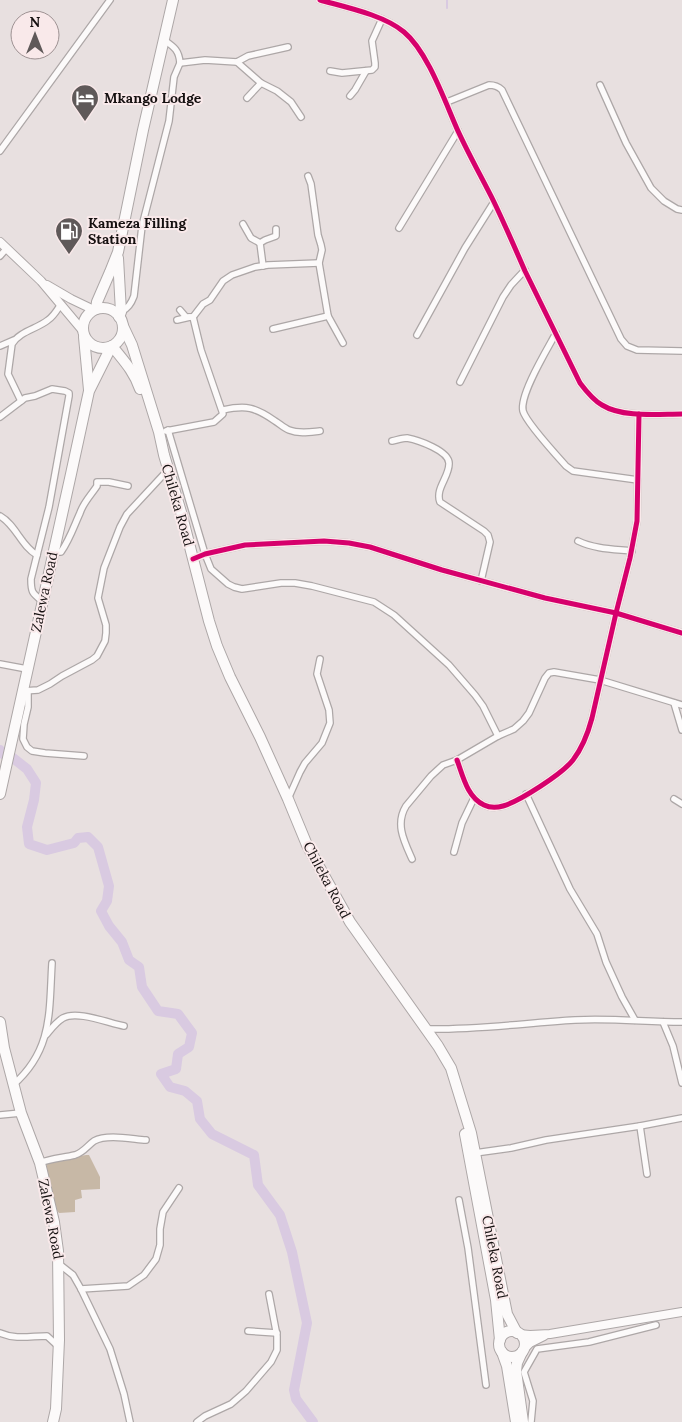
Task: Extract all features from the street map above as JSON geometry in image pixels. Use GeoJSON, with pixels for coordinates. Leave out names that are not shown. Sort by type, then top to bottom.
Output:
{"type":"FeatureCollection","features":[{"type":"Feature","properties":{"kind":"highway"},"geometry":{"type":"LineString","coordinates":[[95,310],[118,252],[173,0]]}},
{"type":"Feature","properties":{"kind":"highway"},"geometry":{"type":"LineString","coordinates":[[118,252],[122,336],[111,347],[97,348],[90,344],[83,334],[85,318],[95,310],[109,309],[121,318]]}},
{"type":"Feature","properties":{"kind":"highway","name":"Chileka Road"},"geometry":{"type":"LineString","coordinates":[[121,318],[132,345],[154,414],[163,431],[164,455],[209,621],[230,677],[260,737],[307,845],[350,922],[426,1029],[451,1068],[464,1107],[496,1300],[499,1346],[507,1366],[516,1422]]}},
{"type":"Feature","properties":{"kind":"highway","name":"Zalewa Road"},"geometry":{"type":"LineString","coordinates":[[83,334],[89,391]]}},
{"type":"Feature","properties":{"kind":"highway"},"geometry":{"type":"LineString","coordinates":[[111,347],[128,366],[137,380],[154,432],[203,620],[226,680],[303,846],[343,920],[445,1070],[472,1153]]}},
{"type":"Feature","properties":{"kind":"highway","name":"Zalewa Road"},"geometry":{"type":"LineString","coordinates":[[0,794],[26,691],[28,669],[42,601],[89,391],[111,347]]}},
{"type":"Feature","properties":{"kind":"highway","name":"Zalewa Road"},"geometry":{"type":"LineString","coordinates":[[0,1022],[13,1085],[21,1113],[40,1162],[54,1222],[59,1264],[59,1347],[56,1409],[53,1422]]}},
{"type":"Feature","properties":{"kind":"highway","name":"Chileka Road"},"geometry":{"type":"LineString","coordinates":[[472,1153],[507,1314],[524,1342],[516,1372],[523,1422]]}},
{"type":"Feature","properties":{"kind":"highway"},"geometry":{"type":"LineString","coordinates":[[500,1340],[507,1333],[518,1333]]}},
{"type":"Feature","properties":{"kind":"highway"},"geometry":{"type":"LineString","coordinates":[[502,1352],[507,1356],[514,1357],[523,1350]]}},
{"type":"Feature","properties":{"kind":"main road"},"geometry":{"type":"LineString","coordinates":[[0,242],[61,304],[83,334]]}},
{"type":"Feature","properties":{"kind":"main road"},"geometry":{"type":"LineString","coordinates":[[41,282],[95,310]]}},
{"type":"Feature","properties":{"kind":"main road"},"geometry":{"type":"LineString","coordinates":[[518,1333],[530,1335],[550,1334],[682,1312]]}},
{"type":"Feature","properties":{"kind":"main road"},"geometry":{"type":"LineString","coordinates":[[523,1350],[530,1343],[550,1334]]}},
{"type":"Feature","properties":{"kind":"street"},"geometry":{"type":"LineString","coordinates":[[0,151],[110,0]]}},
{"type":"Feature","properties":{"kind":"street"},"geometry":{"type":"LineString","coordinates":[[320,0],[396,25],[405,32],[422,54],[447,102],[458,131],[580,383],[589,395],[602,406],[619,412],[682,414]]}},
{"type":"Feature","properties":{"kind":"street"},"geometry":{"type":"LineString","coordinates":[[330,71],[342,73],[366,71],[372,70],[375,67],[372,41],[382,19]]}},
{"type":"Feature","properties":{"kind":"street"},"geometry":{"type":"LineString","coordinates":[[121,318],[134,296],[142,226],[169,121],[174,77],[180,63],[179,54],[176,49],[164,40]]}},
{"type":"Feature","properties":{"kind":"street"},"geometry":{"type":"LineString","coordinates":[[180,63],[205,60],[237,62],[248,56],[288,47]]}},
{"type":"Feature","properties":{"kind":"street"},"geometry":{"type":"LineString","coordinates":[[237,62],[261,83],[291,102],[302,117]]}},
{"type":"Feature","properties":{"kind":"street"},"geometry":{"type":"LineString","coordinates":[[350,96],[366,71]]}},
{"type":"Feature","properties":{"kind":"street"},"geometry":{"type":"LineString","coordinates":[[247,98],[261,83]]}},
{"type":"Feature","properties":{"kind":"street"},"geometry":{"type":"LineString","coordinates":[[447,102],[489,85],[498,86],[502,90],[621,338],[627,346],[637,350],[682,351]]}},
{"type":"Feature","properties":{"kind":"street"},"geometry":{"type":"LineString","coordinates":[[600,85],[626,143],[651,188],[664,201],[682,210]]}},
{"type":"Feature","properties":{"kind":"street"},"geometry":{"type":"LineString","coordinates":[[399,228],[458,131]]}},
{"type":"Feature","properties":{"kind":"street"},"geometry":{"type":"LineString","coordinates":[[308,176],[322,250],[319,263],[328,316],[343,343]]}},
{"type":"Feature","properties":{"kind":"street"},"geometry":{"type":"LineString","coordinates":[[417,335],[465,248],[494,202]]}},
{"type":"Feature","properties":{"kind":"street"},"geometry":{"type":"LineString","coordinates":[[244,224],[251,238],[260,243]]}},
{"type":"Feature","properties":{"kind":"street"},"geometry":{"type":"LineString","coordinates":[[260,243],[276,236],[276,229]]}},
{"type":"Feature","properties":{"kind":"street"},"geometry":{"type":"LineString","coordinates":[[260,243],[263,266]]}},
{"type":"Feature","properties":{"kind":"street"},"geometry":{"type":"LineString","coordinates":[[0,256],[7,248]]}},
{"type":"Feature","properties":{"kind":"street"},"geometry":{"type":"LineString","coordinates":[[177,320],[191,317],[203,304],[210,300],[227,278],[242,270],[280,263],[319,263]]}},
{"type":"Feature","properties":{"kind":"street"},"geometry":{"type":"LineString","coordinates":[[460,382],[503,297],[525,270]]}},
{"type":"Feature","properties":{"kind":"street"},"geometry":{"type":"LineString","coordinates":[[0,346],[14,340],[49,319],[61,304]]}},
{"type":"Feature","properties":{"kind":"street"},"geometry":{"type":"LineString","coordinates":[[180,310],[186,317],[191,317]]}},
{"type":"Feature","properties":{"kind":"street"},"geometry":{"type":"LineString","coordinates":[[273,329],[328,316]]}},
{"type":"Feature","properties":{"kind":"street"},"geometry":{"type":"LineString","coordinates":[[191,317],[223,414],[214,422],[163,431],[208,565],[214,573],[228,584],[242,589],[294,583],[374,602],[394,615],[449,664],[475,695],[491,719],[498,736]]}},
{"type":"Feature","properties":{"kind":"street"},"geometry":{"type":"LineString","coordinates":[[556,333],[537,367],[526,394],[523,408],[527,419],[566,466],[573,471],[638,480]]}},
{"type":"Feature","properties":{"kind":"street"},"geometry":{"type":"LineString","coordinates":[[14,340],[11,346],[8,374],[21,401]]}},
{"type":"Feature","properties":{"kind":"street"},"geometry":{"type":"LineString","coordinates":[[0,417],[21,401],[52,389],[69,393],[49,508],[31,579],[33,594],[42,601]]}},
{"type":"Feature","properties":{"kind":"street"},"geometry":{"type":"LineString","coordinates":[[222,410],[246,407],[262,413],[289,430],[306,433],[320,430]]}},
{"type":"Feature","properties":{"kind":"street"},"geometry":{"type":"LineString","coordinates":[[457,760],[463,778],[474,798],[491,808],[501,807],[513,802],[563,770],[572,762],[580,750],[592,718],[632,551],[637,521],[640,414]]}},
{"type":"Feature","properties":{"kind":"street"},"geometry":{"type":"LineString","coordinates":[[392,441],[402,438],[421,442],[436,449],[448,461],[449,465],[438,495],[440,502],[484,531],[489,538],[490,542],[480,581]]}},
{"type":"Feature","properties":{"kind":"street"},"geometry":{"type":"LineString","coordinates":[[84,756],[32,751],[27,747],[23,739],[28,707],[26,691],[38,690],[97,656],[106,633],[106,625],[98,598],[104,568],[127,514],[164,473]]}},
{"type":"Feature","properties":{"kind":"street"},"geometry":{"type":"LineString","coordinates":[[53,552],[62,552],[71,536],[80,512],[97,486],[97,482],[109,482],[128,486]]}},
{"type":"Feature","properties":{"kind":"street"},"geometry":{"type":"LineString","coordinates":[[0,516],[6,519],[28,549],[37,555]]}},
{"type":"Feature","properties":{"kind":"street"},"geometry":{"type":"LineString","coordinates":[[578,541],[598,548],[632,551]]}},
{"type":"Feature","properties":{"kind":"street"},"geometry":{"type":"LineString","coordinates":[[193,559],[205,554],[245,545],[332,542],[370,547],[412,562],[480,581],[545,598],[616,613],[682,633]]}},
{"type":"Feature","properties":{"kind":"street"},"geometry":{"type":"LineString","coordinates":[[288,799],[303,768],[322,742],[330,723],[329,710],[317,674],[320,659]]}},
{"type":"Feature","properties":{"kind":"street"},"geometry":{"type":"LineString","coordinates":[[0,664],[28,669]]}},
{"type":"Feature","properties":{"kind":"street"},"geometry":{"type":"LineString","coordinates":[[412,859],[400,828],[402,812],[406,806],[437,770],[514,729],[523,721],[529,713],[549,672],[600,680],[682,705]]}},
{"type":"Feature","properties":{"kind":"street"},"geometry":{"type":"LineString","coordinates":[[674,703],[682,730]]}},
{"type":"Feature","properties":{"kind":"street"},"geometry":{"type":"LineString","coordinates":[[526,794],[570,889],[597,934],[606,962],[635,1020]]}},
{"type":"Feature","properties":{"kind":"street"},"geometry":{"type":"LineString","coordinates":[[454,852],[462,823],[474,798]]}},
{"type":"Feature","properties":{"kind":"street"},"geometry":{"type":"LineString","coordinates":[[674,799],[682,804]]}},
{"type":"Feature","properties":{"kind":"street"},"geometry":{"type":"LineString","coordinates":[[13,1085],[24,1075],[37,1057],[46,1035],[52,963]]}},
{"type":"Feature","properties":{"kind":"street"},"geometry":{"type":"LineString","coordinates":[[46,1035],[57,1023],[70,1016],[79,1016],[124,1026]]}},
{"type":"Feature","properties":{"kind":"street"},"geometry":{"type":"LineString","coordinates":[[426,1029],[508,1026],[576,1020],[682,1022]]}},
{"type":"Feature","properties":{"kind":"street"},"geometry":{"type":"LineString","coordinates":[[663,1022],[673,1046],[682,1083]]}},
{"type":"Feature","properties":{"kind":"street"},"geometry":{"type":"LineString","coordinates":[[0,1114],[21,1113]]}},
{"type":"Feature","properties":{"kind":"street"},"geometry":{"type":"LineString","coordinates":[[472,1153],[682,1118]]}},
{"type":"Feature","properties":{"kind":"street"},"geometry":{"type":"LineString","coordinates":[[640,1126],[647,1174]]}},
{"type":"Feature","properties":{"kind":"street"},"geometry":{"type":"LineString","coordinates":[[40,1162],[81,1152],[92,1142],[102,1138],[146,1140]]}},
{"type":"Feature","properties":{"kind":"street"},"geometry":{"type":"LineString","coordinates":[[81,1289],[128,1286],[144,1275],[156,1259],[160,1245],[163,1212],[179,1188]]}},
{"type":"Feature","properties":{"kind":"street"},"geometry":{"type":"LineString","coordinates":[[459,1200],[468,1248],[486,1385]]}},
{"type":"Feature","properties":{"kind":"street"},"geometry":{"type":"LineString","coordinates":[[59,1264],[72,1275],[81,1289],[110,1349],[124,1394],[130,1422]]}},
{"type":"Feature","properties":{"kind":"street"},"geometry":{"type":"LineString","coordinates":[[197,1422],[205,1416],[231,1404],[246,1391],[271,1362],[277,1350],[269,1294]]}},
{"type":"Feature","properties":{"kind":"street"},"geometry":{"type":"LineString","coordinates":[[531,1422],[533,1401],[524,1372],[537,1349],[589,1342],[656,1325]]}},
{"type":"Feature","properties":{"kind":"street"},"geometry":{"type":"LineString","coordinates":[[248,1331],[276,1333]]}},
{"type":"Feature","properties":{"kind":"street"},"geometry":{"type":"LineString","coordinates":[[0,1333],[6,1336],[17,1337],[48,1336],[59,1347]]}},
{"type":"Feature","properties":{"kind":"shaded area"},"geometry":{"type":"Polygon","coordinates":[[[89,1155],[100,1177],[100,1189],[81,1190],[82,1198],[75,1200],[75,1212],[59,1213],[55,1208],[46,1167],[48,1162],[89,1155]]]}},
{"type":"Feature","properties":{"kind":"waterway"},"geometry":{"type":"LineString","coordinates":[[447,0],[447,8]]}},
{"type":"Feature","properties":{"kind":"waterway"},"geometry":{"type":"LineString","coordinates":[[0,750],[4,755]]}},
{"type":"Feature","properties":{"kind":"waterway"},"geometry":{"type":"LineString","coordinates":[[13,758],[27,769],[36,783],[27,827],[29,844],[47,850],[74,843],[78,838],[88,837],[98,847],[109,886],[107,901],[101,911],[109,926],[122,942],[129,960],[139,967],[142,987],[158,1011],[178,1014],[192,1033],[189,1047],[178,1054],[176,1069],[161,1074],[170,1087],[185,1091],[197,1101],[200,1119],[212,1134],[254,1155],[258,1185],[280,1215],[292,1252],[307,1323],[294,1390],[296,1399],[313,1422]]}},
{"type":"Feature","properties":{"kind":"cycle path"},"geometry":{"type":"LineString","coordinates":[[320,0],[364,12],[396,26],[413,41],[421,52],[494,202],[525,271],[580,383],[587,392],[602,405],[620,412],[630,414],[682,414]]}},
{"type":"Feature","properties":{"kind":"cycle path"},"geometry":{"type":"LineString","coordinates":[[457,760],[466,786],[473,797],[486,806],[498,807],[530,793],[568,766],[577,755],[592,718],[637,521],[639,414]]}},
{"type":"Feature","properties":{"kind":"cycle path"},"geometry":{"type":"LineString","coordinates":[[193,559],[205,554],[245,545],[324,541],[349,543],[370,547],[442,570],[545,598],[616,613],[682,633]]}},
{"type":"Feature","properties":{"kind":"place","name":"Mkango Lodge"},"geometry":{"type":"Point","coordinates":[85,122]}},
{"type":"Feature","properties":{"kind":"place","name":"Kameza Filling Station"},"geometry":{"type":"Point","coordinates":[69,255]}}]}
